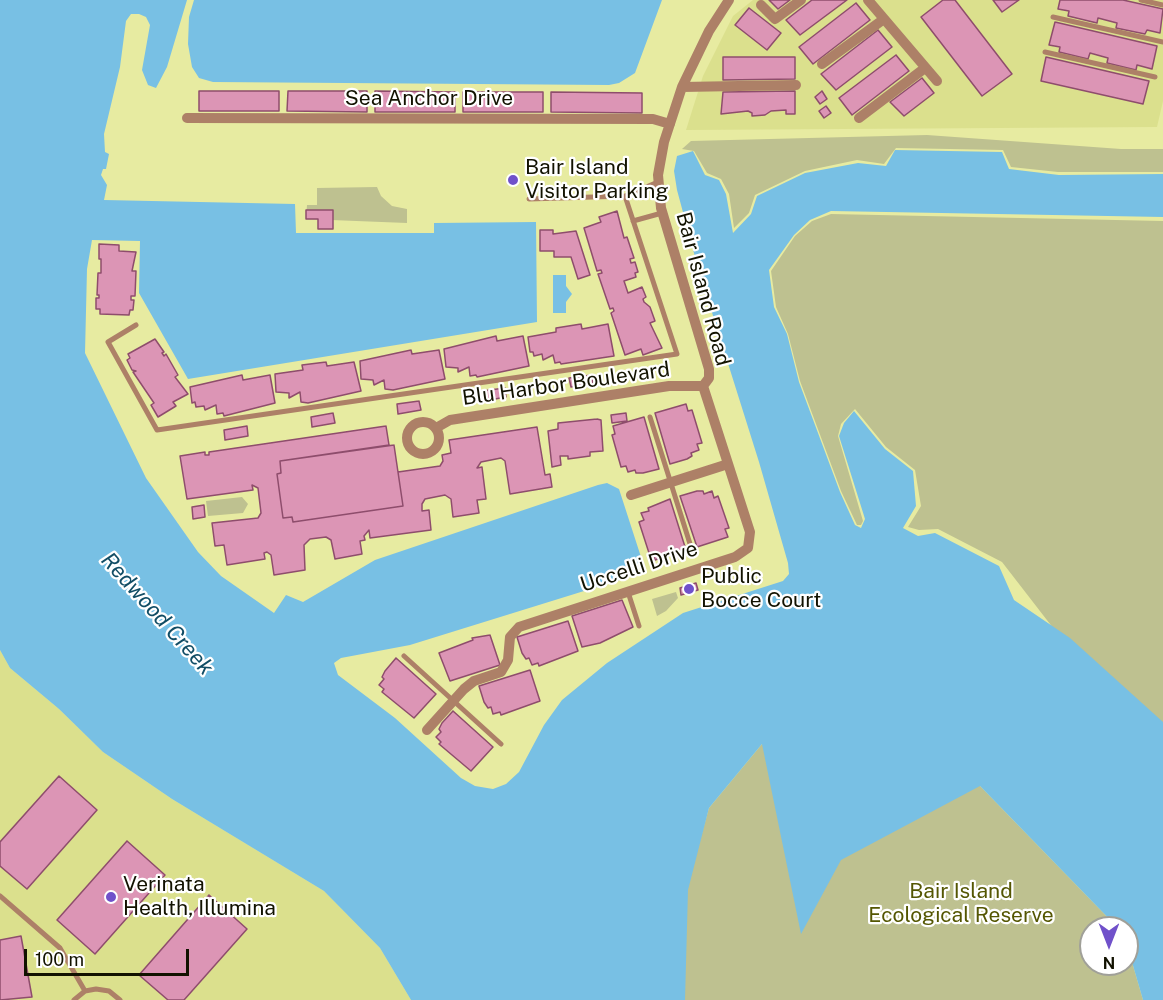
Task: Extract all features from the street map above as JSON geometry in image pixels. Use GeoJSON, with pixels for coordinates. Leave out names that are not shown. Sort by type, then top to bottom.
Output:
{"type":"FeatureCollection","features":[{"type":"Feature","properties":{"kind":"street","name":"Bair Island Road"},"geometry":{"type":"LineString","coordinates":[[703,386],[709,378],[709,369],[662,213],[658,182],[662,149],[682,87],[709,31],[729,0]]}},
{"type":"Feature","properties":{"kind":"street"},"geometry":{"type":"LineString","coordinates":[[761,5],[779,23],[801,0]]}},
{"type":"Feature","properties":{"kind":"street"},"geometry":{"type":"LineString","coordinates":[[868,0],[937,81]]}},
{"type":"Feature","properties":{"kind":"street"},"geometry":{"type":"LineString","coordinates":[[822,64],[884,19]]}},
{"type":"Feature","properties":{"kind":"street"},"geometry":{"type":"LineString","coordinates":[[859,118],[925,68]]}},
{"type":"Feature","properties":{"kind":"street"},"geometry":{"type":"LineString","coordinates":[[682,87],[796,85]]}},
{"type":"Feature","properties":{"kind":"street","name":"Sea Anchor Drive"},"geometry":{"type":"LineString","coordinates":[[187,118],[652,119],[670,124]]}},
{"type":"Feature","properties":{"kind":"street","name":"Blu Harbor Boulevard"},"geometry":{"type":"LineString","coordinates":[[436,428],[450,420],[669,386],[703,386]]}},
{"type":"Feature","properties":{"kind":"street","name":"Uccelli Drive"},"geometry":{"type":"LineString","coordinates":[[427,730],[474,681],[501,672],[508,660],[510,637],[519,627],[735,557],[748,548],[750,532],[703,386]]}},
{"type":"Feature","properties":{"kind":"street"},"geometry":{"type":"LineString","coordinates":[[631,495],[728,464]]}},
{"type":"Feature","properties":{"kind":"lane"},"geometry":{"type":"LineString","coordinates":[[1141,0],[1163,5]]}},
{"type":"Feature","properties":{"kind":"lane"},"geometry":{"type":"LineString","coordinates":[[1053,17],[1163,42]]}},
{"type":"Feature","properties":{"kind":"lane"},"geometry":{"type":"LineString","coordinates":[[1045,52],[1155,77]]}},
{"type":"Feature","properties":{"kind":"lane"},"geometry":{"type":"LineString","coordinates":[[529,199],[625,196],[658,182]]}},
{"type":"Feature","properties":{"kind":"lane"},"geometry":{"type":"LineString","coordinates":[[136,325],[108,342],[157,430],[677,354],[625,196]]}},
{"type":"Feature","properties":{"kind":"lane"},"geometry":{"type":"LineString","coordinates":[[633,222],[662,213]]}},
{"type":"Feature","properties":{"kind":"lane"},"geometry":{"type":"LineString","coordinates":[[650,417],[691,547]]}},
{"type":"Feature","properties":{"kind":"lane"},"geometry":{"type":"LineString","coordinates":[[627,591],[639,626]]}},
{"type":"Feature","properties":{"kind":"lane"},"geometry":{"type":"LineString","coordinates":[[404,656],[501,744]]}},
{"type":"Feature","properties":{"kind":"lane"},"geometry":{"type":"LineString","coordinates":[[0,896],[60,948],[85,991]]}},
{"type":"Feature","properties":{"kind":"lane"},"geometry":{"type":"LineString","coordinates":[[74,1000],[85,991],[102,989],[120,1000]]}},
{"type":"Feature","properties":{"kind":"shaded area"},"geometry":{"type":"Polygon","coordinates":[[[753,0],[1163,0],[1163,101],[1157,127],[686,130],[703,76],[733,16],[753,0]]]}},
{"type":"Feature","properties":{"kind":"shaded area"},"geometry":{"type":"Polygon","coordinates":[[[0,650],[10,668],[59,709],[103,752],[172,799],[324,891],[380,948],[411,1000],[0,1000],[0,650]]]}},
{"type":"Feature","properties":{"kind":"green space"},"geometry":{"type":"Polygon","coordinates":[[[927,135],[1121,149],[1163,149],[1163,172],[1058,172],[1011,167],[1003,150],[896,148],[884,164],[857,160],[805,171],[755,195],[749,213],[734,228],[729,194],[721,179],[707,173],[694,151],[682,149],[691,141],[927,135]]]}},
{"type":"Feature","properties":{"kind":"green space"},"geometry":{"type":"Polygon","coordinates":[[[377,187],[381,196],[392,206],[407,209],[407,223],[306,219],[307,205],[317,205],[317,188],[377,187]]]}},
{"type":"Feature","properties":{"kind":"green space"},"geometry":{"type":"Polygon","coordinates":[[[831,214],[1163,221],[1163,731],[1091,677],[1002,562],[938,529],[919,530],[908,527],[921,506],[915,470],[886,447],[855,409],[841,424],[838,436],[863,521],[861,525],[857,525],[841,491],[800,381],[788,334],[776,307],[771,271],[795,236],[812,221],[831,214]]]}},
{"type":"Feature","properties":{"kind":"green space"},"geometry":{"type":"Polygon","coordinates":[[[242,497],[248,504],[243,513],[208,516],[206,501],[242,497]]]}},
{"type":"Feature","properties":{"kind":"green space"},"geometry":{"type":"Polygon","coordinates":[[[676,592],[678,598],[666,611],[657,616],[652,599],[676,592]]]}},
{"type":"Feature","properties":{"kind":"green space","name":"Bair Island Ecological Reserve"},"geometry":{"type":"Polygon","coordinates":[[[762,744],[980,786],[1106,916],[1079,916],[1079,976],[1136,976],[1143,1000],[655,1000],[709,808],[762,744]]]}},
{"type":"Feature","properties":{"kind":"water","name":"Redwood Creek"},"geometry":{"type":"Polygon","coordinates":[[[0,0],[187,0],[167,67],[156,88],[148,85],[142,70],[150,25],[146,17],[139,14],[131,14],[126,21],[120,67],[104,134],[105,152],[109,154],[106,169],[103,169],[101,175],[107,185],[104,200],[295,204],[296,233],[434,233],[434,223],[536,222],[537,322],[188,379],[139,293],[140,241],[92,240],[87,269],[85,353],[146,478],[198,552],[221,576],[274,613],[286,595],[303,602],[375,560],[598,485],[607,483],[619,489],[641,557],[635,573],[626,578],[410,645],[341,658],[334,663],[338,675],[395,718],[461,778],[475,786],[493,789],[506,784],[519,772],[544,725],[562,700],[607,663],[683,613],[783,581],[789,574],[788,563],[759,462],[698,268],[677,190],[674,171],[677,156],[693,151],[705,175],[719,180],[726,194],[733,233],[751,214],[757,196],[805,173],[858,163],[886,166],[895,150],[1002,152],[1009,169],[1059,175],[1163,174],[1163,217],[831,211],[810,220],[794,235],[769,270],[774,307],[787,334],[799,382],[840,492],[855,525],[861,528],[865,519],[839,436],[844,423],[854,411],[885,449],[913,471],[916,506],[903,528],[918,536],[935,533],[999,566],[1014,600],[1070,638],[1163,722],[1163,1000],[1143,1000],[1136,976],[1139,976],[1139,916],[1106,916],[980,786],[841,860],[801,934],[762,744],[709,808],[688,890],[685,1000],[411,1000],[380,948],[324,891],[172,799],[103,752],[59,709],[10,668],[0,650],[0,0]]]}},
{"type":"Feature","properties":{"kind":"water"},"geometry":{"type":"Polygon","coordinates":[[[194,0],[662,0],[635,73],[619,83],[609,85],[213,82],[199,78],[192,67],[188,44],[189,17],[194,0]]]}},
{"type":"Feature","properties":{"kind":"water"},"geometry":{"type":"Polygon","coordinates":[[[553,275],[566,275],[566,286],[572,294],[566,302],[566,313],[553,313],[553,275]]]}},
{"type":"Feature","properties":{"kind":"building"},"geometry":{"type":"Polygon","coordinates":[[[769,0],[790,0],[778,9],[769,0]]]}},
{"type":"Feature","properties":{"kind":"building"},"geometry":{"type":"Polygon","coordinates":[[[812,0],[847,0],[800,35],[786,20],[812,0]]]}},
{"type":"Feature","properties":{"kind":"building"},"geometry":{"type":"Polygon","coordinates":[[[943,0],[955,0],[1012,74],[982,96],[921,17],[943,0]]]}},
{"type":"Feature","properties":{"kind":"building"},"geometry":{"type":"Polygon","coordinates":[[[993,0],[1019,0],[1002,12],[993,0]]]}},
{"type":"Feature","properties":{"kind":"building"},"geometry":{"type":"Polygon","coordinates":[[[1060,0],[1123,0],[1163,9],[1160,33],[1147,30],[1145,34],[1116,28],[1117,23],[1098,18],[1097,23],[1068,16],[1069,11],[1058,9],[1060,0]]]}},
{"type":"Feature","properties":{"kind":"building"},"geometry":{"type":"Polygon","coordinates":[[[856,3],[870,20],[813,64],[799,47],[856,3]]]}},
{"type":"Feature","properties":{"kind":"building"},"geometry":{"type":"Polygon","coordinates":[[[749,8],[781,33],[767,50],[735,25],[749,8]]]}},
{"type":"Feature","properties":{"kind":"building"},"geometry":{"type":"Polygon","coordinates":[[[1055,22],[1157,46],[1152,69],[1137,65],[1136,70],[1107,63],[1108,58],[1090,53],[1088,59],[1059,52],[1060,47],[1049,45],[1055,22]]]}},
{"type":"Feature","properties":{"kind":"building"},"geometry":{"type":"Polygon","coordinates":[[[878,30],[892,47],[836,90],[821,74],[878,30]]]}},
{"type":"Feature","properties":{"kind":"building"},"geometry":{"type":"Polygon","coordinates":[[[896,55],[909,71],[852,115],[839,98],[896,55]]]}},
{"type":"Feature","properties":{"kind":"building"},"geometry":{"type":"Polygon","coordinates":[[[723,57],[795,57],[795,79],[723,80],[723,57]]]}},
{"type":"Feature","properties":{"kind":"building"},"geometry":{"type":"Polygon","coordinates":[[[1046,57],[1149,81],[1143,104],[1041,81],[1046,57]]]}},
{"type":"Feature","properties":{"kind":"building"},"geometry":{"type":"Polygon","coordinates":[[[922,78],[934,93],[904,116],[890,102],[922,78]]]}},
{"type":"Feature","properties":{"kind":"building"},"geometry":{"type":"Polygon","coordinates":[[[199,91],[279,91],[279,111],[199,111],[199,91]]]}},
{"type":"Feature","properties":{"kind":"building"},"geometry":{"type":"Polygon","coordinates":[[[288,91],[367,91],[367,112],[287,111],[288,91]]]}},
{"type":"Feature","properties":{"kind":"building"},"geometry":{"type":"Polygon","coordinates":[[[375,91],[455,92],[455,112],[375,112],[375,91]]]}},
{"type":"Feature","properties":{"kind":"building"},"geometry":{"type":"Polygon","coordinates":[[[795,91],[795,114],[786,114],[786,110],[752,116],[752,113],[748,111],[721,114],[723,92],[795,91]]]}},
{"type":"Feature","properties":{"kind":"building"},"geometry":{"type":"Polygon","coordinates":[[[822,91],[827,99],[820,104],[815,97],[822,91]]]}},
{"type":"Feature","properties":{"kind":"building"},"geometry":{"type":"Polygon","coordinates":[[[463,92],[543,92],[543,112],[463,112],[463,92]]]}},
{"type":"Feature","properties":{"kind":"building"},"geometry":{"type":"Polygon","coordinates":[[[551,92],[642,93],[642,113],[551,112],[551,92]]]}},
{"type":"Feature","properties":{"kind":"building"},"geometry":{"type":"Polygon","coordinates":[[[826,106],[831,113],[824,118],[819,111],[826,106]]]}},
{"type":"Feature","properties":{"kind":"building"},"geometry":{"type":"Polygon","coordinates":[[[306,210],[333,210],[333,229],[318,229],[318,219],[306,219],[306,210]]]}},
{"type":"Feature","properties":{"kind":"building"},"geometry":{"type":"Polygon","coordinates":[[[617,211],[624,238],[627,237],[634,258],[630,259],[631,263],[635,262],[638,272],[635,273],[636,277],[624,281],[628,293],[642,287],[646,297],[643,299],[644,302],[650,307],[655,321],[650,323],[662,348],[643,355],[641,349],[625,355],[611,313],[614,311],[613,308],[610,309],[598,274],[602,273],[601,270],[597,271],[584,228],[601,222],[599,217],[617,211]]]}},
{"type":"Feature","properties":{"kind":"building"},"geometry":{"type":"Polygon","coordinates":[[[540,230],[553,230],[553,234],[576,231],[590,275],[578,279],[571,257],[554,257],[554,251],[540,251],[540,230]]]}},
{"type":"Feature","properties":{"kind":"building"},"geometry":{"type":"Polygon","coordinates":[[[99,244],[119,245],[119,251],[136,252],[132,271],[136,271],[135,296],[131,296],[131,300],[134,300],[133,310],[130,310],[129,315],[100,314],[100,309],[96,309],[96,298],[99,298],[97,295],[98,273],[101,273],[99,244]]]}},
{"type":"Feature","properties":{"kind":"building"},"geometry":{"type":"Polygon","coordinates":[[[581,324],[582,329],[608,324],[614,356],[561,364],[560,362],[555,363],[553,355],[543,360],[542,354],[534,356],[533,352],[530,352],[528,337],[556,332],[556,328],[581,324]]]}},
{"type":"Feature","properties":{"kind":"building"},"geometry":{"type":"Polygon","coordinates":[[[496,336],[497,341],[523,336],[529,366],[477,377],[476,375],[470,376],[469,367],[458,372],[458,368],[446,367],[444,349],[496,336]]]}},
{"type":"Feature","properties":{"kind":"building"},"geometry":{"type":"Polygon","coordinates":[[[155,339],[178,375],[175,377],[188,394],[173,402],[176,406],[158,417],[151,405],[154,403],[127,360],[130,358],[128,354],[155,339]]]}},
{"type":"Feature","properties":{"kind":"building"},"geometry":{"type":"Polygon","coordinates":[[[411,350],[412,354],[439,350],[445,379],[393,390],[385,389],[384,380],[374,385],[373,380],[361,379],[360,361],[411,350]]]}},
{"type":"Feature","properties":{"kind":"building"},"geometry":{"type":"Polygon","coordinates":[[[326,362],[327,366],[354,362],[361,391],[308,403],[301,402],[300,392],[289,398],[289,393],[276,392],[275,374],[303,370],[302,365],[326,362]]]}},
{"type":"Feature","properties":{"kind":"building"},"geometry":{"type":"Polygon","coordinates":[[[242,375],[243,380],[270,375],[275,403],[224,416],[223,413],[217,414],[216,405],[205,410],[204,406],[196,407],[195,402],[192,403],[190,387],[242,375]]]}},
{"type":"Feature","properties":{"kind":"building"},"geometry":{"type":"Polygon","coordinates":[[[592,375],[593,384],[571,387],[569,378],[592,375]]]}},
{"type":"Feature","properties":{"kind":"building"},"geometry":{"type":"Polygon","coordinates":[[[505,388],[506,397],[484,401],[482,391],[505,388]]]}},
{"type":"Feature","properties":{"kind":"building"},"geometry":{"type":"Polygon","coordinates":[[[419,401],[421,410],[398,414],[397,404],[419,401]]]}},
{"type":"Feature","properties":{"kind":"building"},"geometry":{"type":"Polygon","coordinates":[[[686,404],[688,411],[692,410],[702,443],[697,444],[699,450],[691,453],[692,456],[670,464],[655,413],[686,404]]]}},
{"type":"Feature","properties":{"kind":"building"},"geometry":{"type":"Polygon","coordinates":[[[333,413],[335,423],[312,427],[311,417],[333,413]]]}},
{"type":"Feature","properties":{"kind":"building"},"geometry":{"type":"Polygon","coordinates":[[[626,413],[627,421],[612,423],[611,415],[626,413]]]}},
{"type":"Feature","properties":{"kind":"building"},"geometry":{"type":"Polygon","coordinates":[[[644,417],[659,469],[643,473],[636,473],[635,470],[628,472],[626,466],[621,467],[612,435],[615,434],[613,426],[644,417]]]}},
{"type":"Feature","properties":{"kind":"building"},"geometry":{"type":"Polygon","coordinates":[[[601,420],[603,451],[590,452],[590,456],[568,459],[568,456],[560,456],[561,465],[552,467],[548,431],[558,429],[558,423],[601,420]]]}},
{"type":"Feature","properties":{"kind":"building"},"geometry":{"type":"Polygon","coordinates":[[[247,426],[248,436],[225,440],[224,430],[247,426]]]}},
{"type":"Feature","properties":{"kind":"building"},"geometry":{"type":"Polygon","coordinates":[[[386,426],[389,445],[280,461],[281,473],[277,474],[283,518],[292,517],[293,522],[403,506],[398,472],[440,466],[443,461],[442,455],[451,453],[449,440],[537,427],[545,475],[550,474],[552,487],[510,494],[505,461],[501,458],[481,462],[477,468],[482,467],[486,499],[477,500],[479,513],[453,517],[451,499],[445,495],[425,499],[422,511],[429,510],[431,530],[370,538],[369,530],[364,536],[365,540],[360,541],[362,554],[335,559],[331,540],[326,537],[310,539],[304,545],[305,570],[274,575],[271,555],[267,552],[264,553],[265,559],[227,565],[224,545],[215,546],[212,523],[258,518],[261,513],[258,488],[252,485],[253,490],[187,499],[180,456],[205,452],[205,455],[209,455],[209,452],[386,426]]]}},
{"type":"Feature","properties":{"kind":"building"},"geometry":{"type":"Polygon","coordinates":[[[394,445],[403,506],[293,522],[292,517],[283,518],[277,474],[281,473],[280,461],[394,445]]]}},
{"type":"Feature","properties":{"kind":"building"},"geometry":{"type":"Polygon","coordinates":[[[703,491],[704,494],[712,491],[714,498],[718,496],[729,528],[725,529],[728,537],[697,547],[680,496],[703,491]]]}},
{"type":"Feature","properties":{"kind":"building"},"geometry":{"type":"Polygon","coordinates":[[[670,499],[686,550],[655,560],[653,552],[649,553],[639,522],[644,520],[641,513],[670,499]]]}},
{"type":"Feature","properties":{"kind":"building"},"geometry":{"type":"Polygon","coordinates":[[[204,505],[205,517],[193,519],[192,507],[204,505]]]}},
{"type":"Feature","properties":{"kind":"building"},"geometry":{"type":"Polygon","coordinates":[[[696,583],[698,590],[681,595],[680,588],[696,583]]]}},
{"type":"Feature","properties":{"kind":"building"},"geometry":{"type":"Polygon","coordinates":[[[622,600],[633,627],[600,643],[582,647],[572,616],[622,600]]]}},
{"type":"Feature","properties":{"kind":"building"},"geometry":{"type":"Polygon","coordinates":[[[568,621],[578,651],[539,666],[538,663],[532,665],[529,658],[526,659],[522,653],[517,637],[568,621]]]}},
{"type":"Feature","properties":{"kind":"building"},"geometry":{"type":"Polygon","coordinates":[[[490,635],[500,665],[450,681],[439,653],[473,640],[472,638],[490,635]]]}},
{"type":"Feature","properties":{"kind":"building"},"geometry":{"type":"Polygon","coordinates":[[[396,658],[436,694],[414,718],[382,692],[384,689],[379,685],[384,679],[382,677],[385,671],[396,658]]]}},
{"type":"Feature","properties":{"kind":"building"},"geometry":{"type":"Polygon","coordinates":[[[530,670],[540,701],[501,715],[500,712],[493,714],[491,707],[488,708],[484,702],[479,686],[530,670]]]}},
{"type":"Feature","properties":{"kind":"building"},"geometry":{"type":"Polygon","coordinates":[[[453,711],[493,747],[471,771],[439,744],[441,742],[436,737],[441,732],[439,729],[442,723],[453,711]]]}},
{"type":"Feature","properties":{"kind":"building"},"geometry":{"type":"Polygon","coordinates":[[[59,776],[97,810],[27,889],[0,866],[0,842],[59,776]]]}},
{"type":"Feature","properties":{"kind":"building","name":"Verinata Health, Illumina"},"geometry":{"type":"Polygon","coordinates":[[[127,841],[165,875],[95,954],[57,920],[127,841]]]}},
{"type":"Feature","properties":{"kind":"building"},"geometry":{"type":"Polygon","coordinates":[[[209,895],[247,929],[184,1000],[168,1000],[139,975],[209,895]]]}},
{"type":"Feature","properties":{"kind":"building"},"geometry":{"type":"Polygon","coordinates":[[[21,936],[32,997],[0,1000],[0,940],[21,936]]]}},
{"type":"Feature","properties":{"kind":"place","name":"Bair Island Visitor Parking"},"geometry":{"type":"Point","coordinates":[513,180]}},
{"type":"Feature","properties":{"kind":"place","name":"Public Bocce Court"},"geometry":{"type":"Point","coordinates":[689,589]}},
{"type":"Feature","properties":{"kind":"place","name":"Verinata Health, Illumina"},"geometry":{"type":"Point","coordinates":[111,897]}}]}
